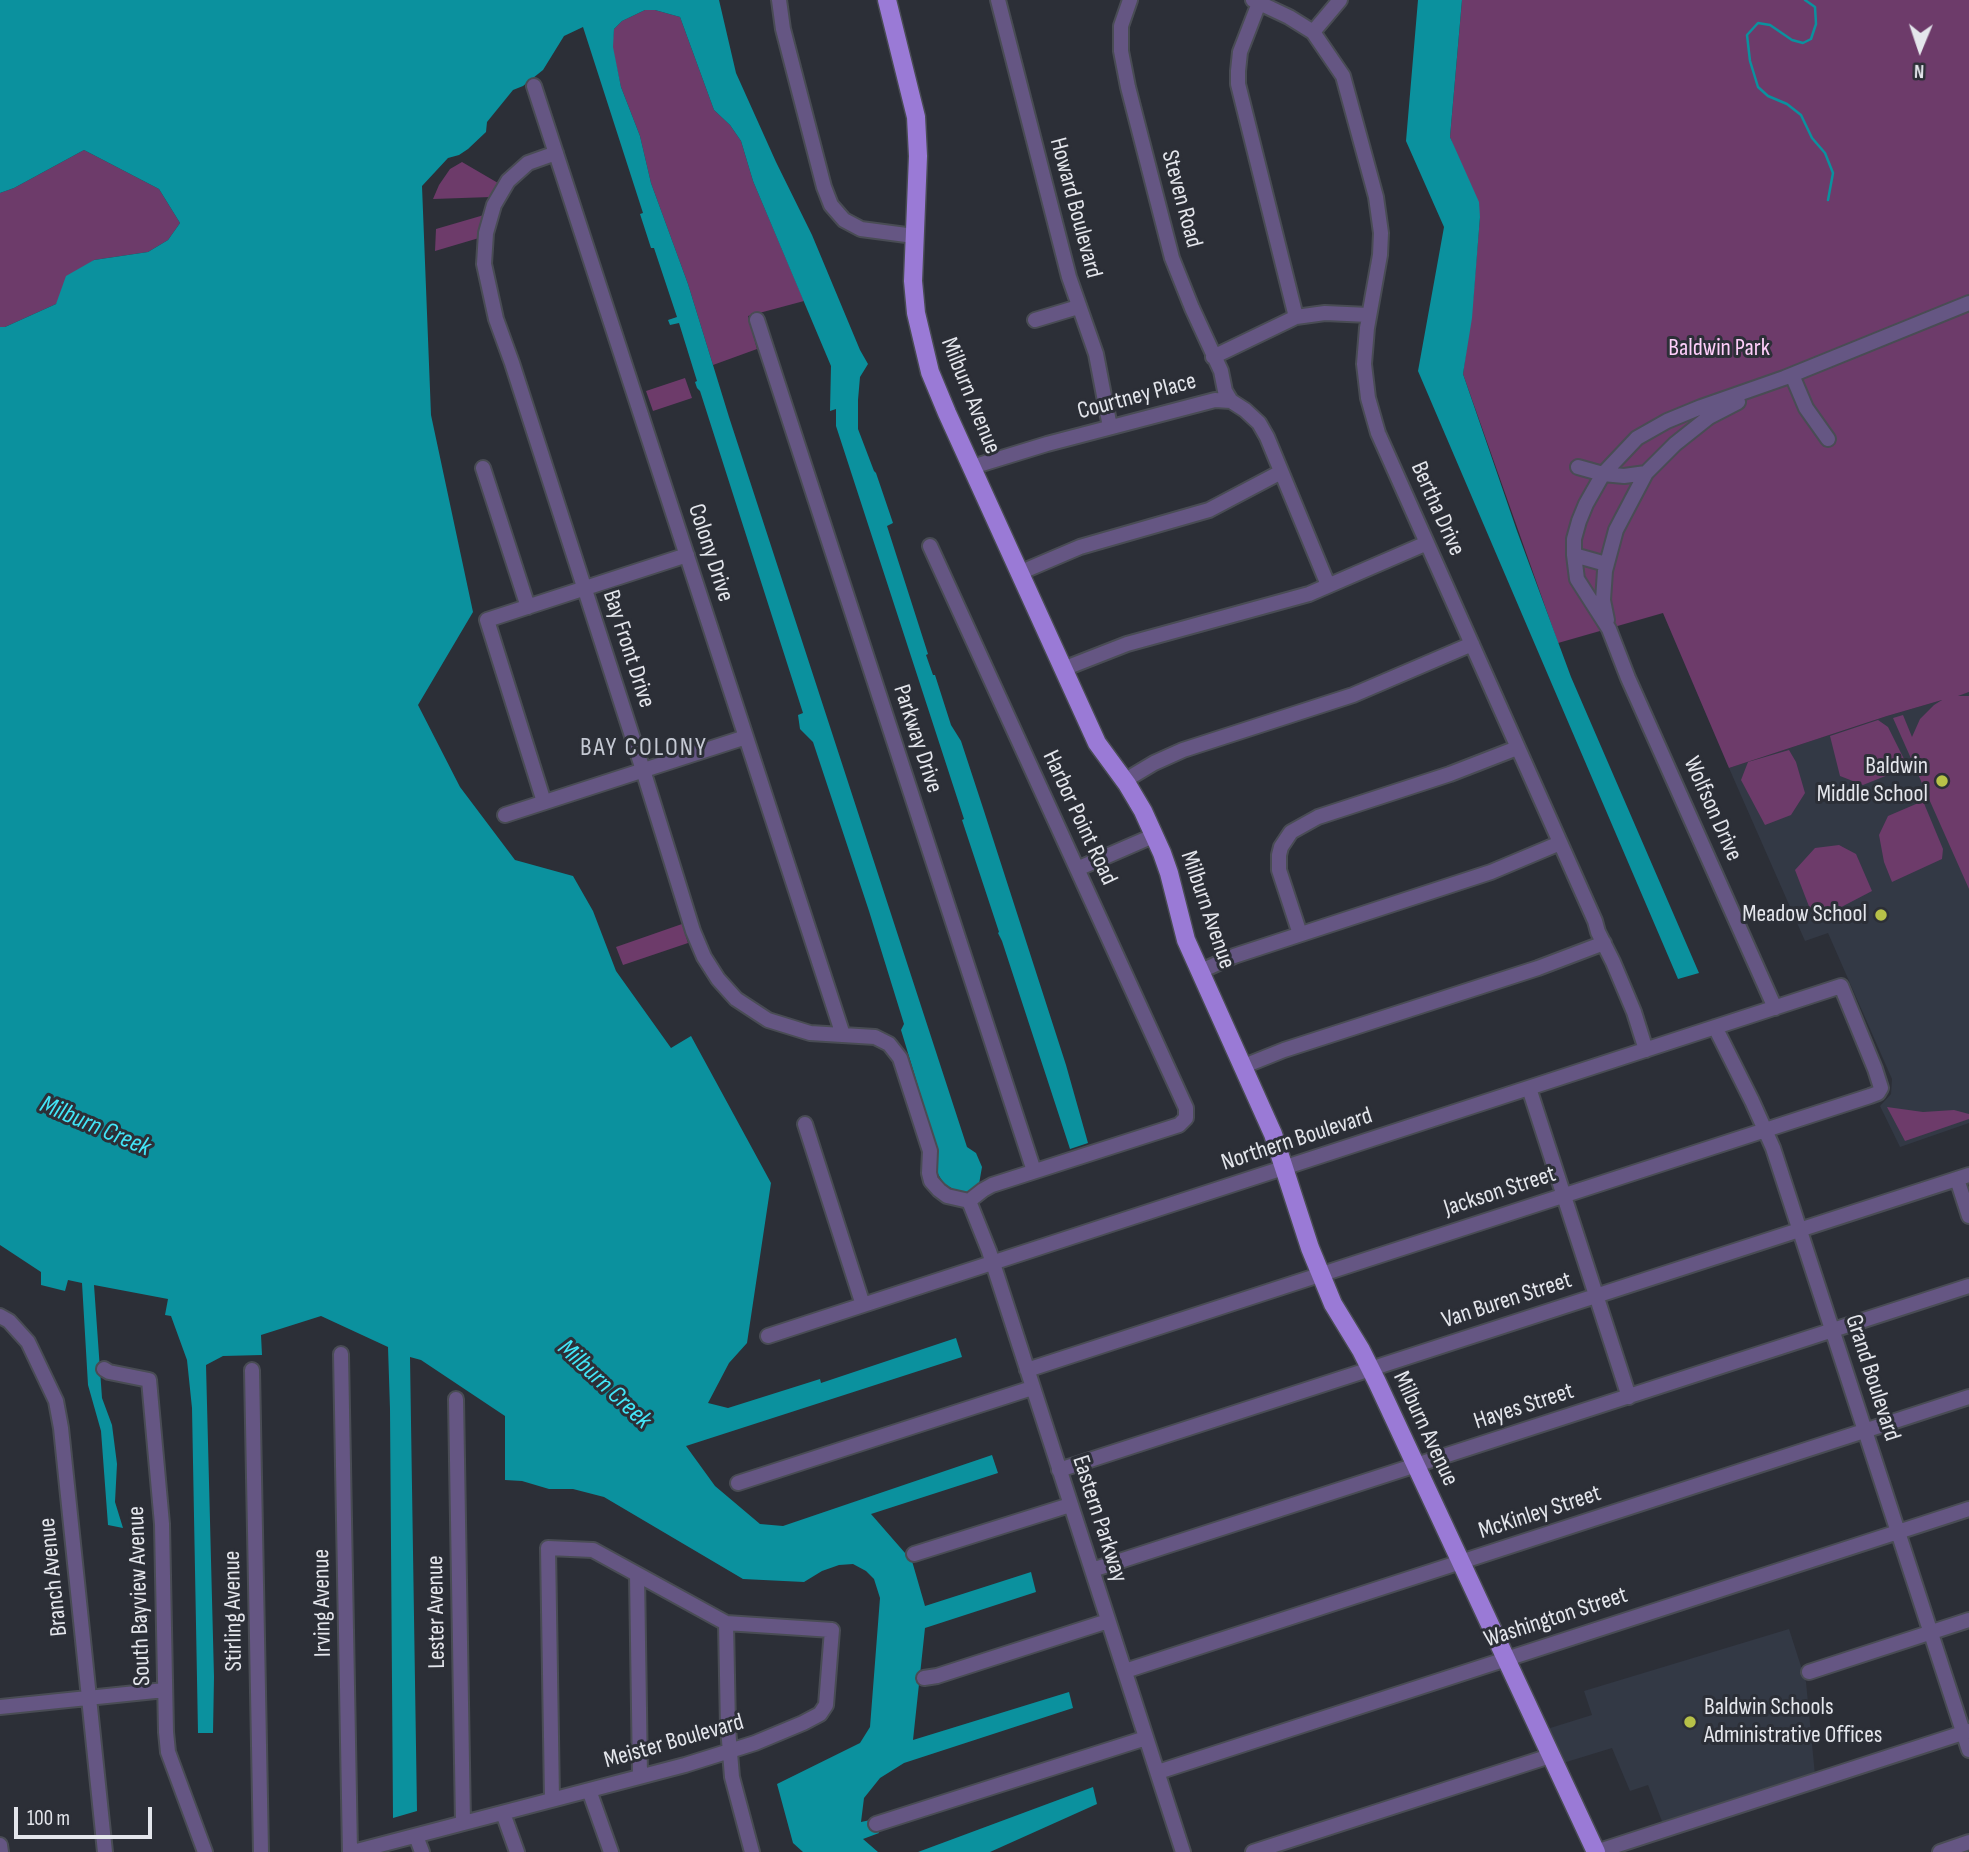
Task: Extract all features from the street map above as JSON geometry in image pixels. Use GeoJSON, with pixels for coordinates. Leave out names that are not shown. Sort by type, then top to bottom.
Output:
{"type":"FeatureCollection","features":[{"type":"Feature","properties":{"kind":"main road","name":"Milburn Avenue"},"geometry":{"type":"LineString","coordinates":[[887,0],[916,117],[918,156],[913,281],[916,313],[930,372],[1097,743],[1143,811],[1169,873],[1186,940],[1273,1134],[1310,1248],[1333,1304],[1361,1350],[1596,1852]]}},
{"type":"Feature","properties":{"kind":"street"},"geometry":{"type":"LineString","coordinates":[[779,0],[783,29],[831,205],[844,220],[861,229],[914,236]]}},
{"type":"Feature","properties":{"kind":"street","name":"Howard Boulevard"},"geometry":{"type":"LineString","coordinates":[[998,0],[1051,213],[1078,307],[1096,354],[1110,427]]}},
{"type":"Feature","properties":{"kind":"street","name":"Steven Road"},"geometry":{"type":"LineString","coordinates":[[1129,0],[1121,26],[1121,51],[1128,87],[1172,258],[1213,357],[1221,370],[1225,391],[1231,401]]}},
{"type":"Feature","properties":{"kind":"street"},"geometry":{"type":"LineString","coordinates":[[1313,32],[1340,0]]}},
{"type":"Feature","properties":{"kind":"street"},"geometry":{"type":"LineString","coordinates":[[1256,1],[1240,52],[1238,84],[1296,317]]}},
{"type":"Feature","properties":{"kind":"street","name":"Bertha Drive"},"geometry":{"type":"LineString","coordinates":[[1256,1],[1313,32],[1343,76],[1376,197],[1381,233],[1377,282],[1369,315],[1364,363],[1368,398],[1378,433],[1634,1012],[1646,1050]]}},
{"type":"Feature","properties":{"kind":"street","name":"Colony Drive"},"geometry":{"type":"LineString","coordinates":[[534,86],[843,1035]]}},
{"type":"Feature","properties":{"kind":"street","name":"Bay Front Drive"},"geometry":{"type":"LineString","coordinates":[[556,153],[528,163],[508,181],[494,205],[486,233],[484,264],[496,319],[693,931],[704,957],[718,979],[736,999],[768,1020],[810,1033],[875,1037],[894,1049],[900,1058],[930,1151],[931,1181],[947,1196],[969,1201]]}},
{"type":"Feature","properties":{"kind":"street"},"geometry":{"type":"LineString","coordinates":[[1828,439],[1788,377],[1969,303]]}},
{"type":"Feature","properties":{"kind":"street"},"geometry":{"type":"LineString","coordinates":[[1035,320],[1078,307]]}},
{"type":"Feature","properties":{"kind":"street"},"geometry":{"type":"LineString","coordinates":[[1213,357],[1296,317],[1325,313],[1369,315]]}},
{"type":"Feature","properties":{"kind":"street","name":"Parkway Drive"},"geometry":{"type":"LineString","coordinates":[[757,320],[1034,1171]]}},
{"type":"Feature","properties":{"kind":"street","name":"Wolfson Drive"},"geometry":{"type":"LineString","coordinates":[[1609,629],[1603,600],[1606,564],[1616,530],[1646,473],[1675,444],[1709,417],[1788,377]]}},
{"type":"Feature","properties":{"kind":"street","name":"Wolfson Drive"},"geometry":{"type":"LineString","coordinates":[[1775,1008],[1609,629],[1577,579],[1574,539],[1586,504],[1603,474],[1637,438],[1667,421],[1701,407],[1788,377]]}},
{"type":"Feature","properties":{"kind":"street","name":"Courtney Place"},"geometry":{"type":"LineString","coordinates":[[972,467],[1215,400],[1231,401],[1259,423],[1267,437],[1328,585]]}},
{"type":"Feature","properties":{"kind":"street"},"geometry":{"type":"LineString","coordinates":[[1578,467],[1624,477],[1646,473]]}},
{"type":"Feature","properties":{"kind":"street"},"geometry":{"type":"LineString","coordinates":[[483,468],[528,607]]}},
{"type":"Feature","properties":{"kind":"street"},"geometry":{"type":"LineString","coordinates":[[1020,573],[1080,547],[1209,510],[1281,472]]}},
{"type":"Feature","properties":{"kind":"street"},"geometry":{"type":"LineString","coordinates":[[1063,669],[1127,643],[1293,599],[1427,543]]}},
{"type":"Feature","properties":{"kind":"street","name":"Harbor Point Road"},"geometry":{"type":"LineString","coordinates":[[930,546],[1186,1108],[1186,1118],[1179,1125],[1034,1171]]}},
{"type":"Feature","properties":{"kind":"street"},"geometry":{"type":"LineString","coordinates":[[544,802],[487,620],[687,555]]}},
{"type":"Feature","properties":{"kind":"street"},"geometry":{"type":"LineString","coordinates":[[1574,555],[1606,564]]}},
{"type":"Feature","properties":{"kind":"street"},"geometry":{"type":"LineString","coordinates":[[1124,781],[1183,750],[1353,695],[1472,644]]}},
{"type":"Feature","properties":{"kind":"street"},"geometry":{"type":"LineString","coordinates":[[505,815],[746,737]]}},
{"type":"Feature","properties":{"kind":"street"},"geometry":{"type":"LineString","coordinates":[[1300,934],[1279,870],[1281,847],[1291,832],[1318,817],[1450,774],[1517,748]]}},
{"type":"Feature","properties":{"kind":"street"},"geometry":{"type":"LineString","coordinates":[[1077,869],[1153,836]]}},
{"type":"Feature","properties":{"kind":"street"},"geometry":{"type":"LineString","coordinates":[[1201,971],[1234,956],[1491,873],[1560,844]]}},
{"type":"Feature","properties":{"kind":"street"},"geometry":{"type":"LineString","coordinates":[[1244,1066],[1284,1050],[1538,968],[1604,943]]}},
{"type":"Feature","properties":{"kind":"street","name":"Northern Boulevard"},"geometry":{"type":"LineString","coordinates":[[768,1336],[1841,986]]}},
{"type":"Feature","properties":{"kind":"street","name":"Jackson Street"},"geometry":{"type":"LineString","coordinates":[[1027,1370],[1878,1093],[1881,1088],[1875,1069],[1841,986]]}},
{"type":"Feature","properties":{"kind":"street","name":"Grand Boulevard"},"geometry":{"type":"LineString","coordinates":[[1715,1027],[1773,1148],[1966,1732],[1969,1750]]}},
{"type":"Feature","properties":{"kind":"street"},"geometry":{"type":"LineString","coordinates":[[1529,1088],[1629,1396]]}},
{"type":"Feature","properties":{"kind":"street"},"geometry":{"type":"LineString","coordinates":[[805,1124],[863,1305]]}},
{"type":"Feature","properties":{"kind":"street"},"geometry":{"type":"LineString","coordinates":[[969,1201],[992,1185],[1034,1171]]}},
{"type":"Feature","properties":{"kind":"street"},"geometry":{"type":"LineString","coordinates":[[1963,1177],[1969,1216]]}},
{"type":"Feature","properties":{"kind":"street","name":"Van Buren Street"},"geometry":{"type":"LineString","coordinates":[[1059,1469],[1963,1177]]}},
{"type":"Feature","properties":{"kind":"street","name":"Eastern Parkway"},"geometry":{"type":"LineString","coordinates":[[969,1201],[979,1222],[1183,1852]]}},
{"type":"Feature","properties":{"kind":"street","name":"Hayes Street"},"geometry":{"type":"LineString","coordinates":[[1092,1570],[1969,1286]]}},
{"type":"Feature","properties":{"kind":"street","name":"Branch Avenue"},"geometry":{"type":"LineString","coordinates":[[0,1316],[9,1321],[28,1342],[55,1401],[62,1441],[106,1852]]}},
{"type":"Feature","properties":{"kind":"street","name":"Irving Avenue"},"geometry":{"type":"LineString","coordinates":[[341,1354],[351,1852]]}},
{"type":"Feature","properties":{"kind":"street","name":"South Bayview Avenue"},"geometry":{"type":"LineString","coordinates":[[104,1369],[149,1380],[162,1524],[168,1752],[205,1852]]}},
{"type":"Feature","properties":{"kind":"street","name":"Stirling Avenue"},"geometry":{"type":"LineString","coordinates":[[252,1370],[261,1852]]}},
{"type":"Feature","properties":{"kind":"street"},"geometry":{"type":"LineString","coordinates":[[738,1483],[1032,1388]]}},
{"type":"Feature","properties":{"kind":"street","name":"McKinley Street"},"geometry":{"type":"LineString","coordinates":[[1125,1671],[1969,1397]]}},
{"type":"Feature","properties":{"kind":"street","name":"Lester Avenue"},"geometry":{"type":"LineString","coordinates":[[456,1399],[463,1823]]}},
{"type":"Feature","properties":{"kind":"street"},"geometry":{"type":"LineString","coordinates":[[914,1554],[1070,1505]]}},
{"type":"Feature","properties":{"kind":"street","name":"Washington Street"},"geometry":{"type":"LineString","coordinates":[[1158,1772],[1969,1509]]}},
{"type":"Feature","properties":{"kind":"street"},"geometry":{"type":"LineString","coordinates":[[552,1800],[548,1548],[593,1550],[726,1623],[732,1777],[752,1852]]}},
{"type":"Feature","properties":{"kind":"street"},"geometry":{"type":"LineString","coordinates":[[637,1574],[640,1776]]}},
{"type":"Feature","properties":{"kind":"street"},"geometry":{"type":"LineString","coordinates":[[1809,1672],[1969,1620]]}},
{"type":"Feature","properties":{"kind":"street"},"geometry":{"type":"LineString","coordinates":[[924,1678],[1108,1621]]}},
{"type":"Feature","properties":{"kind":"street","name":"Meister Boulevard"},"geometry":{"type":"LineString","coordinates":[[351,1852],[730,1751],[820,1714],[826,1705],[832,1630],[726,1623]]}},
{"type":"Feature","properties":{"kind":"street"},"geometry":{"type":"LineString","coordinates":[[0,1707],[165,1690]]}},
{"type":"Feature","properties":{"kind":"street"},"geometry":{"type":"LineString","coordinates":[[1596,1852],[1966,1732]]}},
{"type":"Feature","properties":{"kind":"street"},"geometry":{"type":"LineString","coordinates":[[876,1824],[1146,1738]]}},
{"type":"Feature","properties":{"kind":"street"},"geometry":{"type":"LineString","coordinates":[[1253,1852],[1550,1756]]}},
{"type":"Feature","properties":{"kind":"street"},"geometry":{"type":"LineString","coordinates":[[589,1790],[611,1852]]}},
{"type":"Feature","properties":{"kind":"street"},"geometry":{"type":"LineString","coordinates":[[503,1813],[517,1852]]}},
{"type":"Feature","properties":{"kind":"street"},"geometry":{"type":"LineString","coordinates":[[416,1836],[422,1852]]}},
{"type":"Feature","properties":{"kind":"street"},"geometry":{"type":"LineString","coordinates":[[1940,1852],[1969,1842]]}},
{"type":"Feature","properties":{"kind":"street"},"geometry":{"type":"LineString","coordinates":[[0,1845],[1,1852]]}},
{"type":"Feature","properties":{"kind":"shaded area","name":"Meadow School"},"geometry":{"type":"Polygon","coordinates":[[[1969,692],[1969,1123],[1900,1147],[1880,1106],[1891,1094],[1892,1079],[1828,933],[1805,941],[1729,768],[1969,692]]]}},
{"type":"Feature","properties":{"kind":"shaded area","name":"Baldwin Schools Administrative Offices"},"geometry":{"type":"Polygon","coordinates":[[[1789,1629],[1806,1682],[1815,1775],[1663,1824],[1648,1785],[1630,1791],[1612,1748],[1563,1763],[1547,1729],[1592,1715],[1584,1691],[1789,1629]]]}},
{"type":"Feature","properties":{"kind":"green space","name":"Baldwin Park"},"geometry":{"type":"Polygon","coordinates":[[[1462,0],[1969,0],[1969,692],[1958,696],[1969,696],[1969,889],[1893,718],[1903,715],[1912,737],[1920,719],[1942,700],[1729,768],[1663,613],[1558,643],[1463,374],[1480,217],[1450,137],[1462,0]]]}},
{"type":"Feature","properties":{"kind":"green space"},"geometry":{"type":"Polygon","coordinates":[[[645,10],[680,17],[714,110],[730,125],[741,141],[753,181],[804,301],[748,316],[757,349],[713,365],[688,284],[651,183],[640,136],[621,87],[612,47],[614,29],[622,21],[645,10]]]}},
{"type":"Feature","properties":{"kind":"green space"},"geometry":{"type":"Polygon","coordinates":[[[84,150],[159,189],[180,223],[168,240],[148,252],[94,260],[56,304],[0,327],[0,193],[84,150]]]}},
{"type":"Feature","properties":{"kind":"green space"},"geometry":{"type":"Polygon","coordinates":[[[462,162],[498,183],[491,197],[433,199],[450,169],[462,162]]]}},
{"type":"Feature","properties":{"kind":"green space"},"geometry":{"type":"Polygon","coordinates":[[[484,215],[479,238],[435,251],[436,229],[484,215]]]}},
{"type":"Feature","properties":{"kind":"green space"},"geometry":{"type":"Polygon","coordinates":[[[685,378],[692,398],[653,411],[646,391],[685,378]]]}},
{"type":"Feature","properties":{"kind":"green space"},"geometry":{"type":"Polygon","coordinates":[[[1878,720],[1888,727],[1908,767],[1863,785],[1840,776],[1830,736],[1878,720]]]}},
{"type":"Feature","properties":{"kind":"green space"},"geometry":{"type":"Polygon","coordinates":[[[1789,750],[1796,762],[1805,793],[1791,815],[1765,825],[1741,780],[1748,762],[1789,750]]]}},
{"type":"Feature","properties":{"kind":"green space"},"geometry":{"type":"Polygon","coordinates":[[[1923,801],[1943,849],[1942,859],[1892,882],[1884,862],[1879,835],[1888,816],[1923,801]]]}},
{"type":"Feature","properties":{"kind":"green space"},"geometry":{"type":"Polygon","coordinates":[[[1839,845],[1856,854],[1872,891],[1826,915],[1810,909],[1795,870],[1815,848],[1839,845]]]}},
{"type":"Feature","properties":{"kind":"green space"},"geometry":{"type":"Polygon","coordinates":[[[682,924],[688,943],[623,965],[616,947],[682,924]]]}},
{"type":"Feature","properties":{"kind":"green space"},"geometry":{"type":"Polygon","coordinates":[[[1887,1107],[1923,1112],[1954,1110],[1969,1114],[1969,1119],[1905,1141],[1887,1107]]]}},
{"type":"Feature","properties":{"kind":"water","name":"Milburn Creek"},"geometry":{"type":"Polygon","coordinates":[[[0,0],[719,0],[736,73],[812,235],[868,364],[860,377],[858,429],[893,523],[887,526],[928,654],[926,655],[951,725],[961,741],[1066,1065],[1088,1143],[1070,1149],[998,933],[962,820],[964,819],[836,426],[836,409],[830,411],[831,366],[753,181],[741,141],[730,125],[714,110],[680,17],[645,10],[622,21],[614,29],[613,47],[621,87],[640,136],[651,183],[688,284],[967,1147],[976,1153],[982,1167],[979,1184],[968,1192],[957,1191],[944,1184],[938,1174],[938,1152],[901,1030],[904,1024],[813,742],[800,729],[798,715],[803,713],[695,382],[697,381],[679,323],[670,325],[668,320],[677,317],[654,248],[651,248],[640,214],[643,213],[583,27],[564,36],[543,70],[523,86],[513,90],[487,122],[486,132],[468,149],[448,158],[422,186],[431,415],[473,612],[418,705],[460,787],[515,860],[573,876],[593,911],[616,971],[671,1048],[691,1036],[771,1183],[747,1343],[729,1363],[708,1403],[728,1408],[820,1379],[821,1383],[956,1338],[962,1357],[686,1446],[715,1486],[760,1524],[783,1526],[992,1455],[998,1473],[871,1514],[912,1561],[925,1606],[1031,1572],[1036,1592],[925,1628],[913,1740],[1069,1692],[1073,1708],[904,1763],[880,1778],[864,1798],[861,1822],[875,1819],[879,1833],[863,1839],[878,1852],[803,1852],[793,1843],[777,1784],[860,1743],[870,1727],[880,1598],[874,1579],[853,1564],[839,1565],[822,1571],[804,1582],[743,1579],[604,1497],[573,1489],[549,1489],[522,1481],[505,1480],[505,1416],[421,1360],[410,1357],[417,1811],[393,1818],[388,1347],[321,1316],[261,1335],[262,1355],[223,1356],[206,1365],[213,1733],[198,1733],[192,1408],[187,1360],[171,1316],[165,1315],[168,1299],[94,1285],[102,1398],[112,1425],[117,1464],[115,1502],[123,1528],[108,1525],[101,1431],[88,1385],[82,1283],[68,1280],[65,1291],[41,1285],[41,1272],[0,1245],[0,327],[56,304],[66,276],[94,260],[148,252],[168,240],[180,223],[159,189],[84,150],[0,193],[0,0]]]}},
{"type":"Feature","properties":{"kind":"water"},"geometry":{"type":"Polygon","coordinates":[[[1418,0],[1462,0],[1450,137],[1479,202],[1480,217],[1472,318],[1463,374],[1571,677],[1699,973],[1678,979],[1418,371],[1444,227],[1406,141],[1418,0]]]}},
{"type":"Feature","properties":{"kind":"water"},"geometry":{"type":"Polygon","coordinates":[[[1093,1787],[1097,1804],[990,1852],[918,1852],[1093,1787]]]}},
{"type":"Feature","properties":{"kind":"waterway"},"geometry":{"type":"LineString","coordinates":[[1805,0],[1815,7],[1816,24],[1811,39],[1803,43],[1792,40],[1770,25],[1758,23],[1747,35],[1750,61],[1758,87],[1801,115],[1812,138],[1825,153],[1833,173],[1828,200]]}},
{"type":"Feature","properties":{"kind":"place","name":"Baldwin Middle School"},"geometry":{"type":"Point","coordinates":[1942,781]}},
{"type":"Feature","properties":{"kind":"place","name":"Meadow School"},"geometry":{"type":"Point","coordinates":[1881,915]}},
{"type":"Feature","properties":{"kind":"place","name":"Baldwin Schools Administrative Offices"},"geometry":{"type":"Point","coordinates":[1690,1722]}},
{"type":"Feature","properties":{"kind":"district","name":"BAY COLONY"},"geometry":{"type":"Point","coordinates":[644,748]}}]}
